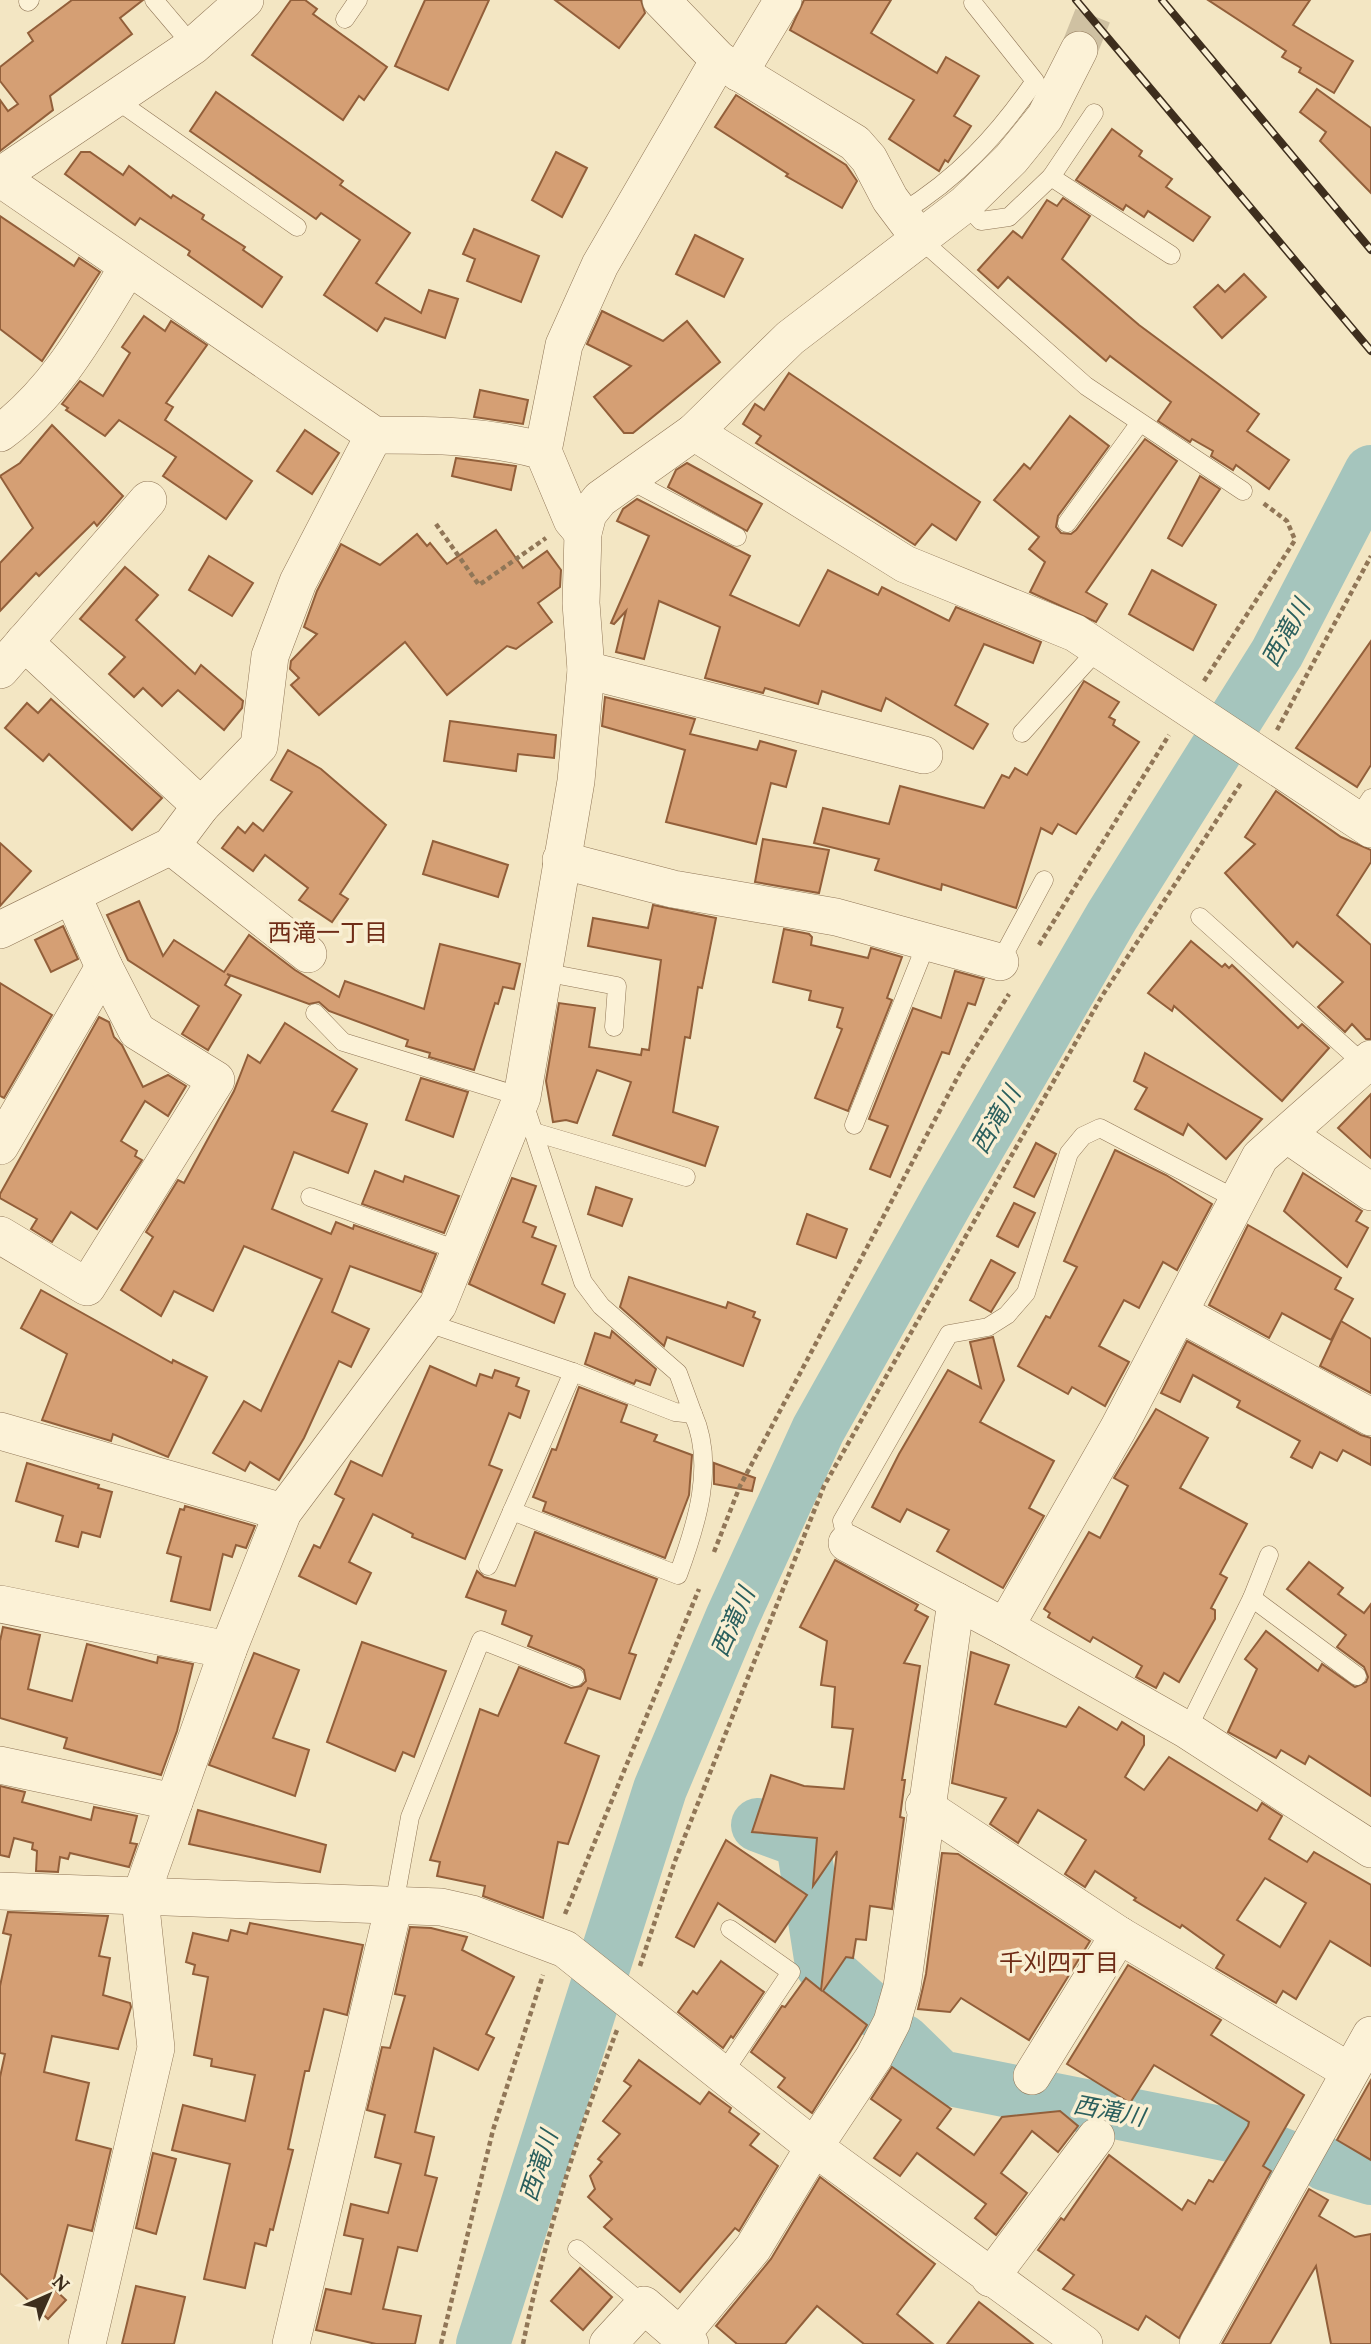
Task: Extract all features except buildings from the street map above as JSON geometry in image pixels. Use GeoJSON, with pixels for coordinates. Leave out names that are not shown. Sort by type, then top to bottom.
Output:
{"type":"FeatureCollection","features":[{"type":"Feature","properties":{"kind":"street"},"geometry":{"type":"LineString","coordinates":[[245,0],[193,46],[0,177],[374,435],[445,435],[493,439],[543,452]]}},
{"type":"Feature","properties":{"kind":"street"},"geometry":{"type":"LineString","coordinates":[[661,0],[729,67],[855,143],[869,159],[911,226]]}},
{"type":"Feature","properties":{"kind":"street"},"geometry":{"type":"LineString","coordinates":[[87,2344],[156,2048],[140,1898],[228,1650],[283,1512],[438,1305],[522,1097],[576,781],[586,670],[577,527],[543,452],[564,345],[600,265],[729,67],[783,0]]}},
{"type":"Feature","properties":{"kind":"street"},"geometry":{"type":"LineString","coordinates":[[577,527],[600,499],[694,432],[911,226],[965,204],[1011,159],[1045,117],[1079,50]]}},
{"type":"Feature","properties":{"kind":"street"},"geometry":{"type":"LineString","coordinates":[[0,433],[18,419],[68,365],[128,267]]}},
{"type":"Feature","properties":{"kind":"street"},"geometry":{"type":"LineString","coordinates":[[694,432],[905,564],[1075,633],[1257,753],[1366,816]]}},
{"type":"Feature","properties":{"kind":"street"},"geometry":{"type":"LineString","coordinates":[[0,930],[73,897],[171,845],[201,806],[259,746],[270,656],[298,582],[374,435]]}},
{"type":"Feature","properties":{"kind":"street"},"geometry":{"type":"LineString","coordinates":[[0,670],[148,500]]}},
{"type":"Feature","properties":{"kind":"street"},"geometry":{"type":"LineString","coordinates":[[24,642],[201,806]]}},
{"type":"Feature","properties":{"kind":"street"},"geometry":{"type":"LineString","coordinates":[[586,670],[924,755]]}},
{"type":"Feature","properties":{"kind":"street"},"geometry":{"type":"LineString","coordinates":[[171,845],[308,954]]}},
{"type":"Feature","properties":{"kind":"street"},"geometry":{"type":"LineString","coordinates":[[561,860],[673,889],[836,917],[1014,970]]}},
{"type":"Feature","properties":{"kind":"street"},"geometry":{"type":"LineString","coordinates":[[0,1235],[87,1287],[216,1080],[137,1031],[104,967],[73,897]]}},
{"type":"Feature","properties":{"kind":"street"},"geometry":{"type":"LineString","coordinates":[[3,1134],[104,967]]}},
{"type":"Feature","properties":{"kind":"street"},"geometry":{"type":"LineString","coordinates":[[1005,1627],[1118,1429],[1260,1157],[1368,1062]]}},
{"type":"Feature","properties":{"kind":"street"},"geometry":{"type":"LineString","coordinates":[[1288,1135],[1371,1192]]}},
{"type":"Feature","properties":{"kind":"street"},"geometry":{"type":"LineString","coordinates":[[1179,1313],[1371,1417]]}},
{"type":"Feature","properties":{"kind":"street"},"geometry":{"type":"LineString","coordinates":[[0,1431],[283,1512]]}},
{"type":"Feature","properties":{"kind":"street"},"geometry":{"type":"LineString","coordinates":[[847,1543],[1005,1627],[1187,1730],[1371,1849]]}},
{"type":"Feature","properties":{"kind":"street"},"geometry":{"type":"LineString","coordinates":[[608,2344],[644,2305],[685,2340],[753,2248],[814,2147],[874,2057],[892,2022],[902,1987],[925,1806],[956,1601]]}},
{"type":"Feature","properties":{"kind":"street"},"geometry":{"type":"LineString","coordinates":[[0,1604],[228,1650]]}},
{"type":"Feature","properties":{"kind":"street"},"geometry":{"type":"LineString","coordinates":[[0,1765],[174,1802]]}},
{"type":"Feature","properties":{"kind":"street"},"geometry":{"type":"LineString","coordinates":[[925,1806],[1119,1935],[1349,2071]]}},
{"type":"Feature","properties":{"kind":"street"},"geometry":{"type":"LineString","coordinates":[[0,1891],[441,1907],[472,1914],[559,1946],[814,2147],[1084,2344]]}},
{"type":"Feature","properties":{"kind":"street"},"geometry":{"type":"LineString","coordinates":[[292,2344],[394,1905]]}},
{"type":"Feature","properties":{"kind":"street"},"geometry":{"type":"LineString","coordinates":[[1032,2076],[1119,1935]]}},
{"type":"Feature","properties":{"kind":"street"},"geometry":{"type":"LineString","coordinates":[[1198,2344],[1371,2035]]}},
{"type":"Feature","properties":{"kind":"street"},"geometry":{"type":"LineString","coordinates":[[990,2278],[1096,2137]]}},
{"type":"Feature","properties":{"kind":"lane"},"geometry":{"type":"LineString","coordinates":[[154,0],[193,46]]}},
{"type":"Feature","properties":{"kind":"lane"},"geometry":{"type":"LineString","coordinates":[[345,19],[358,0]]}},
{"type":"Feature","properties":{"kind":"lane"},"geometry":{"type":"LineString","coordinates":[[973,3],[1035,81],[1002,129],[929,196],[911,226],[1086,386],[1242,491]]}},
{"type":"Feature","properties":{"kind":"lane"},"geometry":{"type":"LineString","coordinates":[[115,99],[297,227]]}},
{"type":"Feature","properties":{"kind":"lane"},"geometry":{"type":"LineString","coordinates":[[965,204],[981,221],[1009,217],[1051,177],[1094,113]]}},
{"type":"Feature","properties":{"kind":"lane"},"geometry":{"type":"LineString","coordinates":[[1051,177],[1171,255]]}},
{"type":"Feature","properties":{"kind":"lane"},"geometry":{"type":"LineString","coordinates":[[1067,523],[1139,424]]}},
{"type":"Feature","properties":{"kind":"lane"},"geometry":{"type":"LineString","coordinates":[[628,480],[737,537]]}},
{"type":"Feature","properties":{"kind":"lane"},"geometry":{"type":"LineString","coordinates":[[1022,733],[1099,648]]}},
{"type":"Feature","properties":{"kind":"lane"},"geometry":{"type":"LineString","coordinates":[[1014,970],[1044,880]]}},
{"type":"Feature","properties":{"kind":"lane"},"geometry":{"type":"LineString","coordinates":[[1200,917],[1368,1062]]}},
{"type":"Feature","properties":{"kind":"lane"},"geometry":{"type":"LineString","coordinates":[[854,1125],[927,942]]}},
{"type":"Feature","properties":{"kind":"lane"},"geometry":{"type":"LineString","coordinates":[[543,972],[617,986],[614,1027]]}},
{"type":"Feature","properties":{"kind":"lane"},"geometry":{"type":"LineString","coordinates":[[315,1013],[343,1042],[522,1097],[583,1282],[601,1306],[678,1373],[702,1435],[698,1520],[678,1575],[512,1511]]}},
{"type":"Feature","properties":{"kind":"lane"},"geometry":{"type":"LineString","coordinates":[[847,1543],[842,1521],[949,1334],[989,1327],[1007,1315],[1026,1293],[1069,1153],[1083,1136],[1100,1128],[1236,1199]]}},
{"type":"Feature","properties":{"kind":"lane"},"geometry":{"type":"LineString","coordinates":[[534,1132],[685,1177]]}},
{"type":"Feature","properties":{"kind":"lane"},"geometry":{"type":"LineString","coordinates":[[310,1197],[460,1251]]}},
{"type":"Feature","properties":{"kind":"lane"},"geometry":{"type":"LineString","coordinates":[[425,1322],[573,1372],[675,1412],[693,1414]]}},
{"type":"Feature","properties":{"kind":"lane"},"geometry":{"type":"LineString","coordinates":[[488,1566],[573,1372]]}},
{"type":"Feature","properties":{"kind":"lane"},"geometry":{"type":"LineString","coordinates":[[1187,1730],[1252,1598],[1269,1555]]}},
{"type":"Feature","properties":{"kind":"lane"},"geometry":{"type":"LineString","coordinates":[[1252,1598],[1357,1676]]}},
{"type":"Feature","properties":{"kind":"lane"},"geometry":{"type":"LineString","coordinates":[[394,1905],[410,1817],[481,1640],[575,1677]]}},
{"type":"Feature","properties":{"kind":"lane"},"geometry":{"type":"LineString","coordinates":[[722,2075],[792,1972],[730,1929]]}},
{"type":"Feature","properties":{"kind":"lane"},"geometry":{"type":"LineString","coordinates":[[577,2249],[644,2305]]}},
{"type":"Feature","properties":{"kind":"path"},"geometry":{"type":"LineString","coordinates":[[710,1560],[740,1486],[1014,970],[1190,708],[1295,540],[1287,521],[1242,491]]}},
{"type":"Feature","properties":{"kind":"path"},"geometry":{"type":"LineString","coordinates":[[436,524],[479,585],[577,527]]}},
{"type":"Feature","properties":{"kind":"path"},"geometry":{"type":"LineString","coordinates":[[1257,753],[1371,556]]}},
{"type":"Feature","properties":{"kind":"path"},"geometry":{"type":"LineString","coordinates":[[441,2344],[493,2130],[559,1946],[701,1585],[678,1575]]}},
{"type":"Feature","properties":{"kind":"path"},"geometry":{"type":"LineString","coordinates":[[523,2344],[537,2278],[624,1996]]}},
{"type":"Feature","properties":{"kind":"waterway","name":"西滝川"},"geometry":{"type":"LineString","coordinates":[[483,2344],[660,1789],[732,1618],[818,1430],[947,1200],[1112,916],[1277,653],[1371,472]]}},
{"type":"Feature","properties":{"kind":"waterway","name":"西滝川"},"geometry":{"type":"LineString","coordinates":[[758,1825],[796,1839],[804,1850],[822,1965],[871,2009]]}},
{"type":"Feature","properties":{"kind":"waterway","name":"西滝川"},"geometry":{"type":"LineString","coordinates":[[903,2041],[940,2077],[1235,2136],[1285,2156]]}},
{"type":"Feature","properties":{"kind":"waterway","name":"西滝川"},"geometry":{"type":"LineString","coordinates":[[1325,2164],[1371,2178]]}},
{"type":"Feature","properties":{"kind":"tunnel"},"geometry":{"type":"LineString","coordinates":[[1079,50],[1099,0]]}},
{"type":"Feature","properties":{"kind":"railway"},"geometry":{"type":"LineString","coordinates":[[1076,0],[1371,351]]}},
{"type":"Feature","properties":{"kind":"railway"},"geometry":{"type":"LineString","coordinates":[[1162,0],[1371,250]]}},
{"type":"Feature","properties":{"kind":"district","name":"西滝一丁目"},"geometry":{"type":"Point","coordinates":[328,933]}},
{"type":"Feature","properties":{"kind":"district","name":"千刈四丁目"},"geometry":{"type":"Point","coordinates":[1059,1963]}}]}
